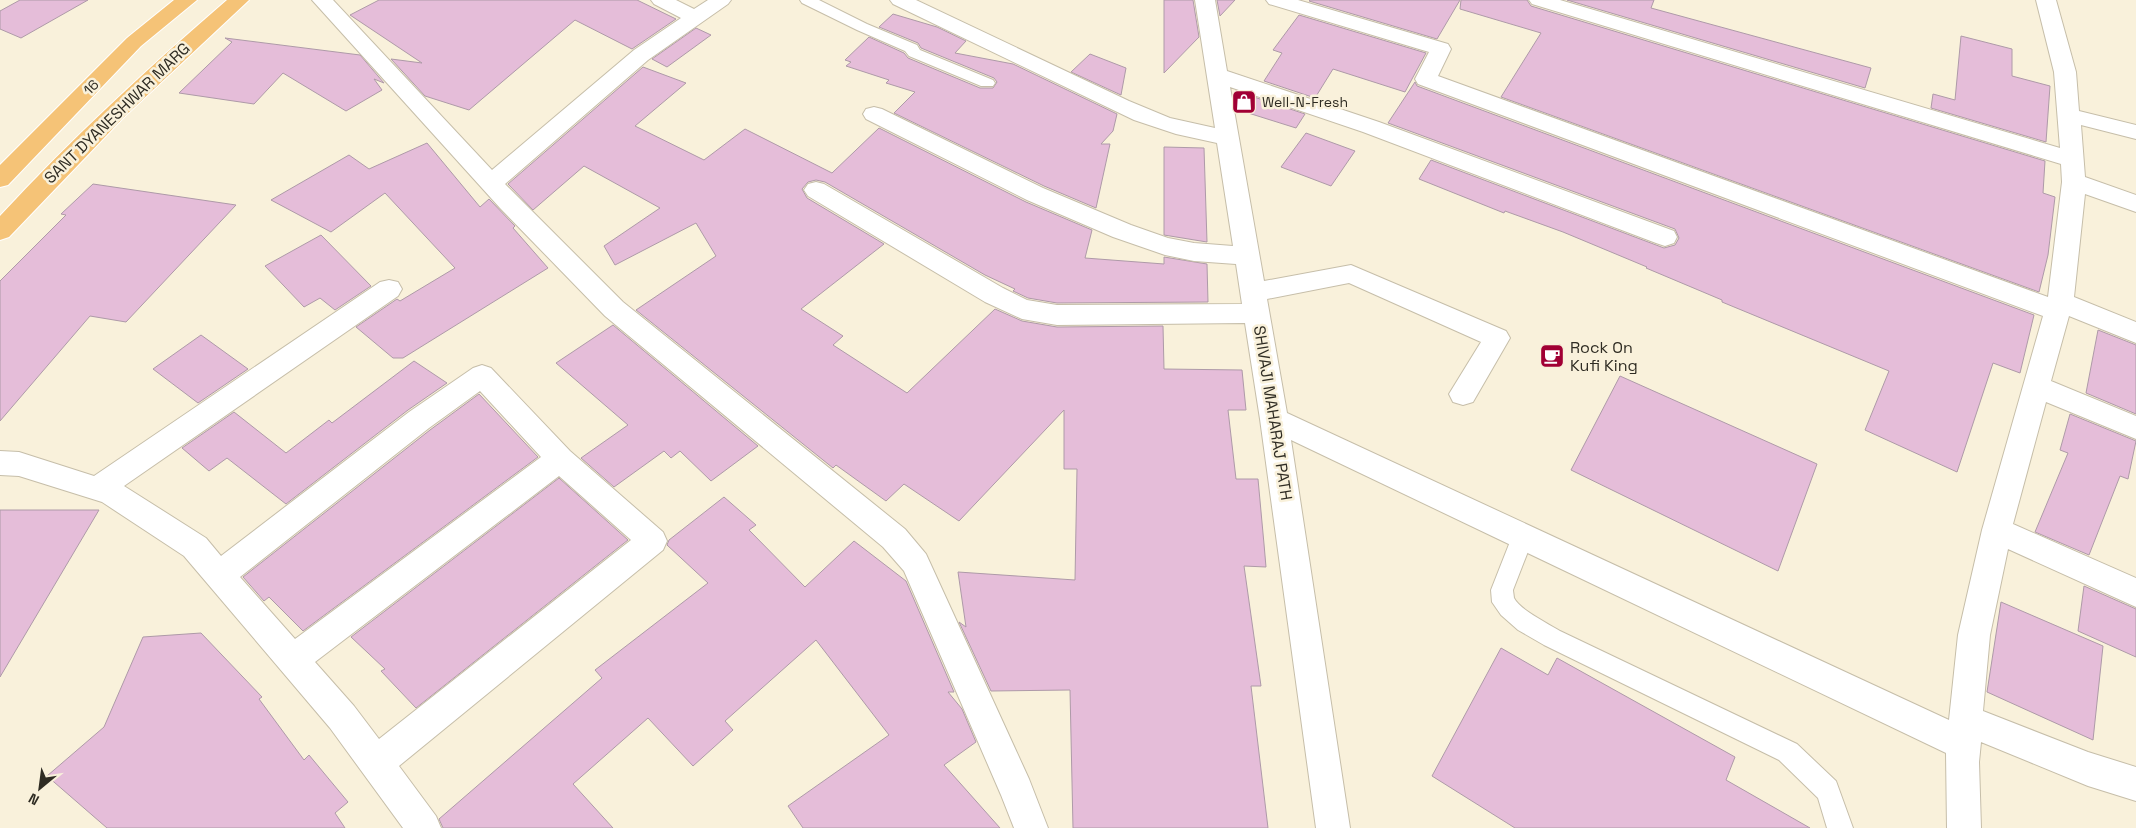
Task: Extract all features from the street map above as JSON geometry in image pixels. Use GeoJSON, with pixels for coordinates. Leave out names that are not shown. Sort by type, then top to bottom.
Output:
{"type":"FeatureCollection","features":[{"type":"Feature","properties":{"kind":"main road","name":"16"},"geometry":{"type":"LineString","coordinates":[[0,179],[134,42],[187,0]]}},
{"type":"Feature","properties":{"kind":"main road","name":"SANT DYANESHWAR MARG"},"geometry":{"type":"LineString","coordinates":[[0,231],[47,179],[185,46],[239,0]]}},
{"type":"Feature","properties":{"kind":"street"},"geometry":{"type":"LineString","coordinates":[[322,0],[491,183],[614,309],[894,538],[915,563],[1017,791],[1031,828]]}},
{"type":"Feature","properties":{"kind":"street"},"geometry":{"type":"LineString","coordinates":[[661,0],[695,18]]}},
{"type":"Feature","properties":{"kind":"street"},"geometry":{"type":"LineString","coordinates":[[491,183],[642,55],[722,0]]}},
{"type":"Feature","properties":{"kind":"street"},"geometry":{"type":"LineString","coordinates":[[900,0],[1110,101],[1163,124],[1201,135],[1228,137]]}},
{"type":"Feature","properties":{"kind":"street","name":"SHIVAJI MAHARAJ PATH"},"geometry":{"type":"LineString","coordinates":[[1205,0],[1274,419],[1331,816]]}},
{"type":"Feature","properties":{"kind":"street"},"geometry":{"type":"LineString","coordinates":[[1276,0],[1441,49],[1426,79],[2136,333]]}},
{"type":"Feature","properties":{"kind":"street"},"geometry":{"type":"LineString","coordinates":[[1539,0],[2073,170],[2136,204]]}},
{"type":"Feature","properties":{"kind":"street"},"geometry":{"type":"LineString","coordinates":[[1964,828],[1962,762],[1974,635],[1997,530],[2059,306],[2073,170],[2064,72],[2046,0]]}},
{"type":"Feature","properties":{"kind":"street"},"geometry":{"type":"LineString","coordinates":[[1218,75],[1371,127],[1665,237]]}},
{"type":"Feature","properties":{"kind":"street"},"geometry":{"type":"LineString","coordinates":[[874,114],[1035,194],[1122,231],[1166,246],[1194,252],[1248,256]]}},
{"type":"Feature","properties":{"kind":"street"},"geometry":{"type":"LineString","coordinates":[[2068,115],[2136,132]]}},
{"type":"Feature","properties":{"kind":"street"},"geometry":{"type":"LineString","coordinates":[[816,190],[994,295],[1022,309],[1057,315],[1255,303],[1351,274],[1497,338],[1463,394]]}},
{"type":"Feature","properties":{"kind":"street"},"geometry":{"type":"LineString","coordinates":[[97,489],[389,289]]}},
{"type":"Feature","properties":{"kind":"street"},"geometry":{"type":"LineString","coordinates":[[219,575],[419,420],[482,375],[560,459],[652,541],[376,763]]}},
{"type":"Feature","properties":{"kind":"street"},"geometry":{"type":"LineString","coordinates":[[2036,386],[2136,428]]}},
{"type":"Feature","properties":{"kind":"street"},"geometry":{"type":"LineString","coordinates":[[1274,419],[1523,536],[1965,732],[2136,784]]}},
{"type":"Feature","properties":{"kind":"street"},"geometry":{"type":"LineString","coordinates":[[293,659],[560,459]]}},
{"type":"Feature","properties":{"kind":"street"},"geometry":{"type":"LineString","coordinates":[[0,463],[19,464],[111,493],[195,547],[342,717],[424,828]]}},
{"type":"Feature","properties":{"kind":"street"},"geometry":{"type":"LineString","coordinates":[[1997,530],[2136,592]]}},
{"type":"Feature","properties":{"kind":"lane"},"geometry":{"type":"LineString","coordinates":[[807,0],[862,27],[912,48],[914,52],[929,60],[987,83]]}},
{"type":"Feature","properties":{"kind":"lane"},"geometry":{"type":"LineString","coordinates":[[1523,536],[1502,590],[1503,602],[1514,614],[1530,627],[1788,752],[1826,790],[1840,828]]}},
{"type":"Feature","properties":{"kind":"building"},"geometry":{"type":"Polygon","coordinates":[[[20,0],[88,0],[21,38],[0,29],[0,11],[20,0]]]}},
{"type":"Feature","properties":{"kind":"building"},"geometry":{"type":"Polygon","coordinates":[[[379,0],[637,0],[676,19],[632,49],[575,20],[469,110],[425,96],[391,59],[422,63],[350,15],[379,0]]]}},
{"type":"Feature","properties":{"kind":"building"},"geometry":{"type":"Polygon","coordinates":[[[1164,0],[1193,0],[1199,37],[1164,73],[1164,0]]]}},
{"type":"Feature","properties":{"kind":"building"},"geometry":{"type":"Polygon","coordinates":[[[1217,0],[1235,0],[1220,16],[1217,0]]]}},
{"type":"Feature","properties":{"kind":"building"},"geometry":{"type":"Polygon","coordinates":[[[1310,0],[1460,0],[1437,39],[1310,0]]]}},
{"type":"Feature","properties":{"kind":"building"},"geometry":{"type":"Polygon","coordinates":[[[1461,0],[1527,0],[1531,6],[2045,161],[2043,193],[2055,197],[2048,255],[2039,292],[1501,97],[1541,33],[1460,9],[1461,0]]]}},
{"type":"Feature","properties":{"kind":"building"},"geometry":{"type":"Polygon","coordinates":[[[1567,0],[1654,0],[1651,8],[1871,68],[1865,88],[1567,0]]]}},
{"type":"Feature","properties":{"kind":"building"},"geometry":{"type":"Polygon","coordinates":[[[893,14],[937,27],[966,41],[955,53],[1013,64],[1117,114],[1113,131],[1101,144],[1110,144],[1096,208],[1044,186],[894,113],[915,92],[886,83],[889,80],[846,66],[851,62],[845,60],[869,37],[904,53],[908,58],[980,88],[993,88],[997,82],[994,78],[921,48],[918,43],[879,27],[893,14]]]}},
{"type":"Feature","properties":{"kind":"building"},"geometry":{"type":"Polygon","coordinates":[[[1299,15],[1426,53],[1405,92],[1333,69],[1315,98],[1264,81],[1282,53],[1273,50],[1299,15]]]}},
{"type":"Feature","properties":{"kind":"building"},"geometry":{"type":"Polygon","coordinates":[[[696,28],[711,35],[667,67],[652,59],[696,28]]]}},
{"type":"Feature","properties":{"kind":"building"},"geometry":{"type":"Polygon","coordinates":[[[1961,36],[2012,49],[2012,76],[2050,86],[2046,142],[1931,108],[1933,94],[1955,100],[1961,36]]]}},
{"type":"Feature","properties":{"kind":"building"},"geometry":{"type":"Polygon","coordinates":[[[225,38],[360,55],[384,83],[374,79],[382,90],[346,111],[283,73],[254,104],[179,93],[232,42],[225,38]]]}},
{"type":"Feature","properties":{"kind":"building"},"geometry":{"type":"Polygon","coordinates":[[[1090,54],[1126,68],[1121,95],[1071,72],[1090,54]]]}},
{"type":"Feature","properties":{"kind":"building"},"geometry":{"type":"Polygon","coordinates":[[[643,67],[686,83],[635,126],[704,160],[745,129],[832,173],[879,128],[1026,202],[1092,230],[1085,258],[1164,264],[1164,257],[1207,264],[1208,302],[1057,303],[1028,298],[825,182],[816,180],[808,182],[802,189],[807,198],[884,244],[801,309],[843,336],[833,345],[907,393],[995,309],[1022,321],[1057,327],[1163,326],[1164,369],[1242,370],[1246,410],[1228,410],[1236,479],[1258,479],[1266,567],[1244,566],[1261,686],[1251,686],[1268,828],[1073,828],[1070,690],[991,691],[959,622],[966,627],[958,572],[1075,580],[1077,469],[1064,469],[1064,410],[959,521],[904,484],[886,501],[836,465],[833,468],[636,310],[716,256],[696,223],[615,265],[604,246],[660,208],[584,166],[533,210],[508,184],[643,67]]]}},
{"type":"Feature","properties":{"kind":"building"},"geometry":{"type":"Polygon","coordinates":[[[1415,82],[1417,86],[2034,315],[2020,373],[1993,363],[1957,472],[1865,430],[1889,371],[1722,302],[1722,300],[1563,232],[1505,211],[1504,213],[1419,179],[1431,160],[1664,248],[1675,245],[1679,238],[1675,229],[1388,123],[1415,82]]]}},
{"type":"Feature","properties":{"kind":"building"},"geometry":{"type":"Polygon","coordinates":[[[1254,97],[1305,114],[1296,128],[1245,112],[1254,97]]]}},
{"type":"Feature","properties":{"kind":"building"},"geometry":{"type":"Polygon","coordinates":[[[1306,133],[1355,151],[1331,186],[1281,167],[1306,133]]]}},
{"type":"Feature","properties":{"kind":"building"},"geometry":{"type":"Polygon","coordinates":[[[427,143],[480,207],[489,199],[515,226],[513,228],[548,268],[403,358],[393,358],[356,327],[397,299],[400,301],[455,268],[385,193],[331,232],[271,200],[349,155],[369,169],[427,143]]]}},
{"type":"Feature","properties":{"kind":"building"},"geometry":{"type":"Polygon","coordinates":[[[1164,147],[1204,148],[1207,242],[1164,235],[1164,147]]]}},
{"type":"Feature","properties":{"kind":"building"},"geometry":{"type":"Polygon","coordinates":[[[93,184],[236,205],[126,322],[90,316],[0,421],[0,281],[66,215],[61,214],[93,184]]]}},
{"type":"Feature","properties":{"kind":"building"},"geometry":{"type":"Polygon","coordinates":[[[321,235],[371,286],[335,310],[320,298],[304,307],[265,266],[321,235]]]}},
{"type":"Feature","properties":{"kind":"building"},"geometry":{"type":"Polygon","coordinates":[[[613,325],[758,446],[711,481],[680,451],[671,458],[664,451],[614,487],[581,458],[628,425],[556,363],[613,325]]]}},
{"type":"Feature","properties":{"kind":"building"},"geometry":{"type":"Polygon","coordinates":[[[2098,330],[2136,345],[2136,414],[2086,393],[2098,330]]]}},
{"type":"Feature","properties":{"kind":"building"},"geometry":{"type":"Polygon","coordinates":[[[201,335],[248,369],[198,403],[153,369],[201,335]]]}},
{"type":"Feature","properties":{"kind":"building"},"geometry":{"type":"Polygon","coordinates":[[[414,361],[447,383],[408,410],[286,504],[227,458],[209,471],[182,448],[234,412],[286,453],[329,420],[332,423],[414,361]]]}},
{"type":"Feature","properties":{"kind":"building"},"geometry":{"type":"Polygon","coordinates":[[[1620,376],[1817,464],[1778,571],[1571,470],[1620,376]]]}},
{"type":"Feature","properties":{"kind":"building"},"geometry":{"type":"Polygon","coordinates":[[[479,394],[538,457],[303,631],[269,597],[264,601],[243,577],[430,430],[479,394]]]}},
{"type":"Feature","properties":{"kind":"building"},"geometry":{"type":"Polygon","coordinates":[[[2070,414],[2136,441],[2128,479],[2120,476],[2089,555],[2035,532],[2068,453],[2060,450],[2070,414]]]}},
{"type":"Feature","properties":{"kind":"building"},"geometry":{"type":"Polygon","coordinates":[[[559,478],[628,540],[416,708],[381,671],[385,669],[351,637],[559,478]]]}},
{"type":"Feature","properties":{"kind":"building"},"geometry":{"type":"Polygon","coordinates":[[[724,497],[756,525],[749,530],[805,587],[854,541],[906,581],[954,692],[948,692],[962,709],[976,742],[944,765],[1000,828],[803,828],[788,806],[889,735],[816,640],[725,721],[733,730],[693,766],[648,718],[573,784],[613,828],[443,828],[439,819],[602,678],[595,670],[708,583],[667,545],[669,540],[724,497]]]}},
{"type":"Feature","properties":{"kind":"building"},"geometry":{"type":"Polygon","coordinates":[[[0,510],[99,510],[0,677],[0,510]]]}},
{"type":"Feature","properties":{"kind":"building"},"geometry":{"type":"Polygon","coordinates":[[[2084,586],[2136,609],[2136,657],[2078,631],[2084,586]]]}},
{"type":"Feature","properties":{"kind":"building"},"geometry":{"type":"Polygon","coordinates":[[[2001,602],[2103,646],[2093,740],[1987,692],[2001,602]]]}},
{"type":"Feature","properties":{"kind":"building"},"geometry":{"type":"Polygon","coordinates":[[[201,633],[262,697],[259,699],[304,760],[309,755],[348,802],[335,813],[345,828],[107,828],[47,776],[104,727],[143,637],[201,633]]]}},
{"type":"Feature","properties":{"kind":"building"},"geometry":{"type":"Polygon","coordinates":[[[1501,648],[1548,675],[1557,658],[1735,757],[1726,780],[1810,828],[1515,828],[1432,776],[1501,648]]]}},
{"type":"Feature","properties":{"kind":"place","name":"Well-N-Fresh"},"geometry":{"type":"Point","coordinates":[1244,102]}},
{"type":"Feature","properties":{"kind":"place","name":"Rock On Kufi King"},"geometry":{"type":"Point","coordinates":[1552,356]}}]}
